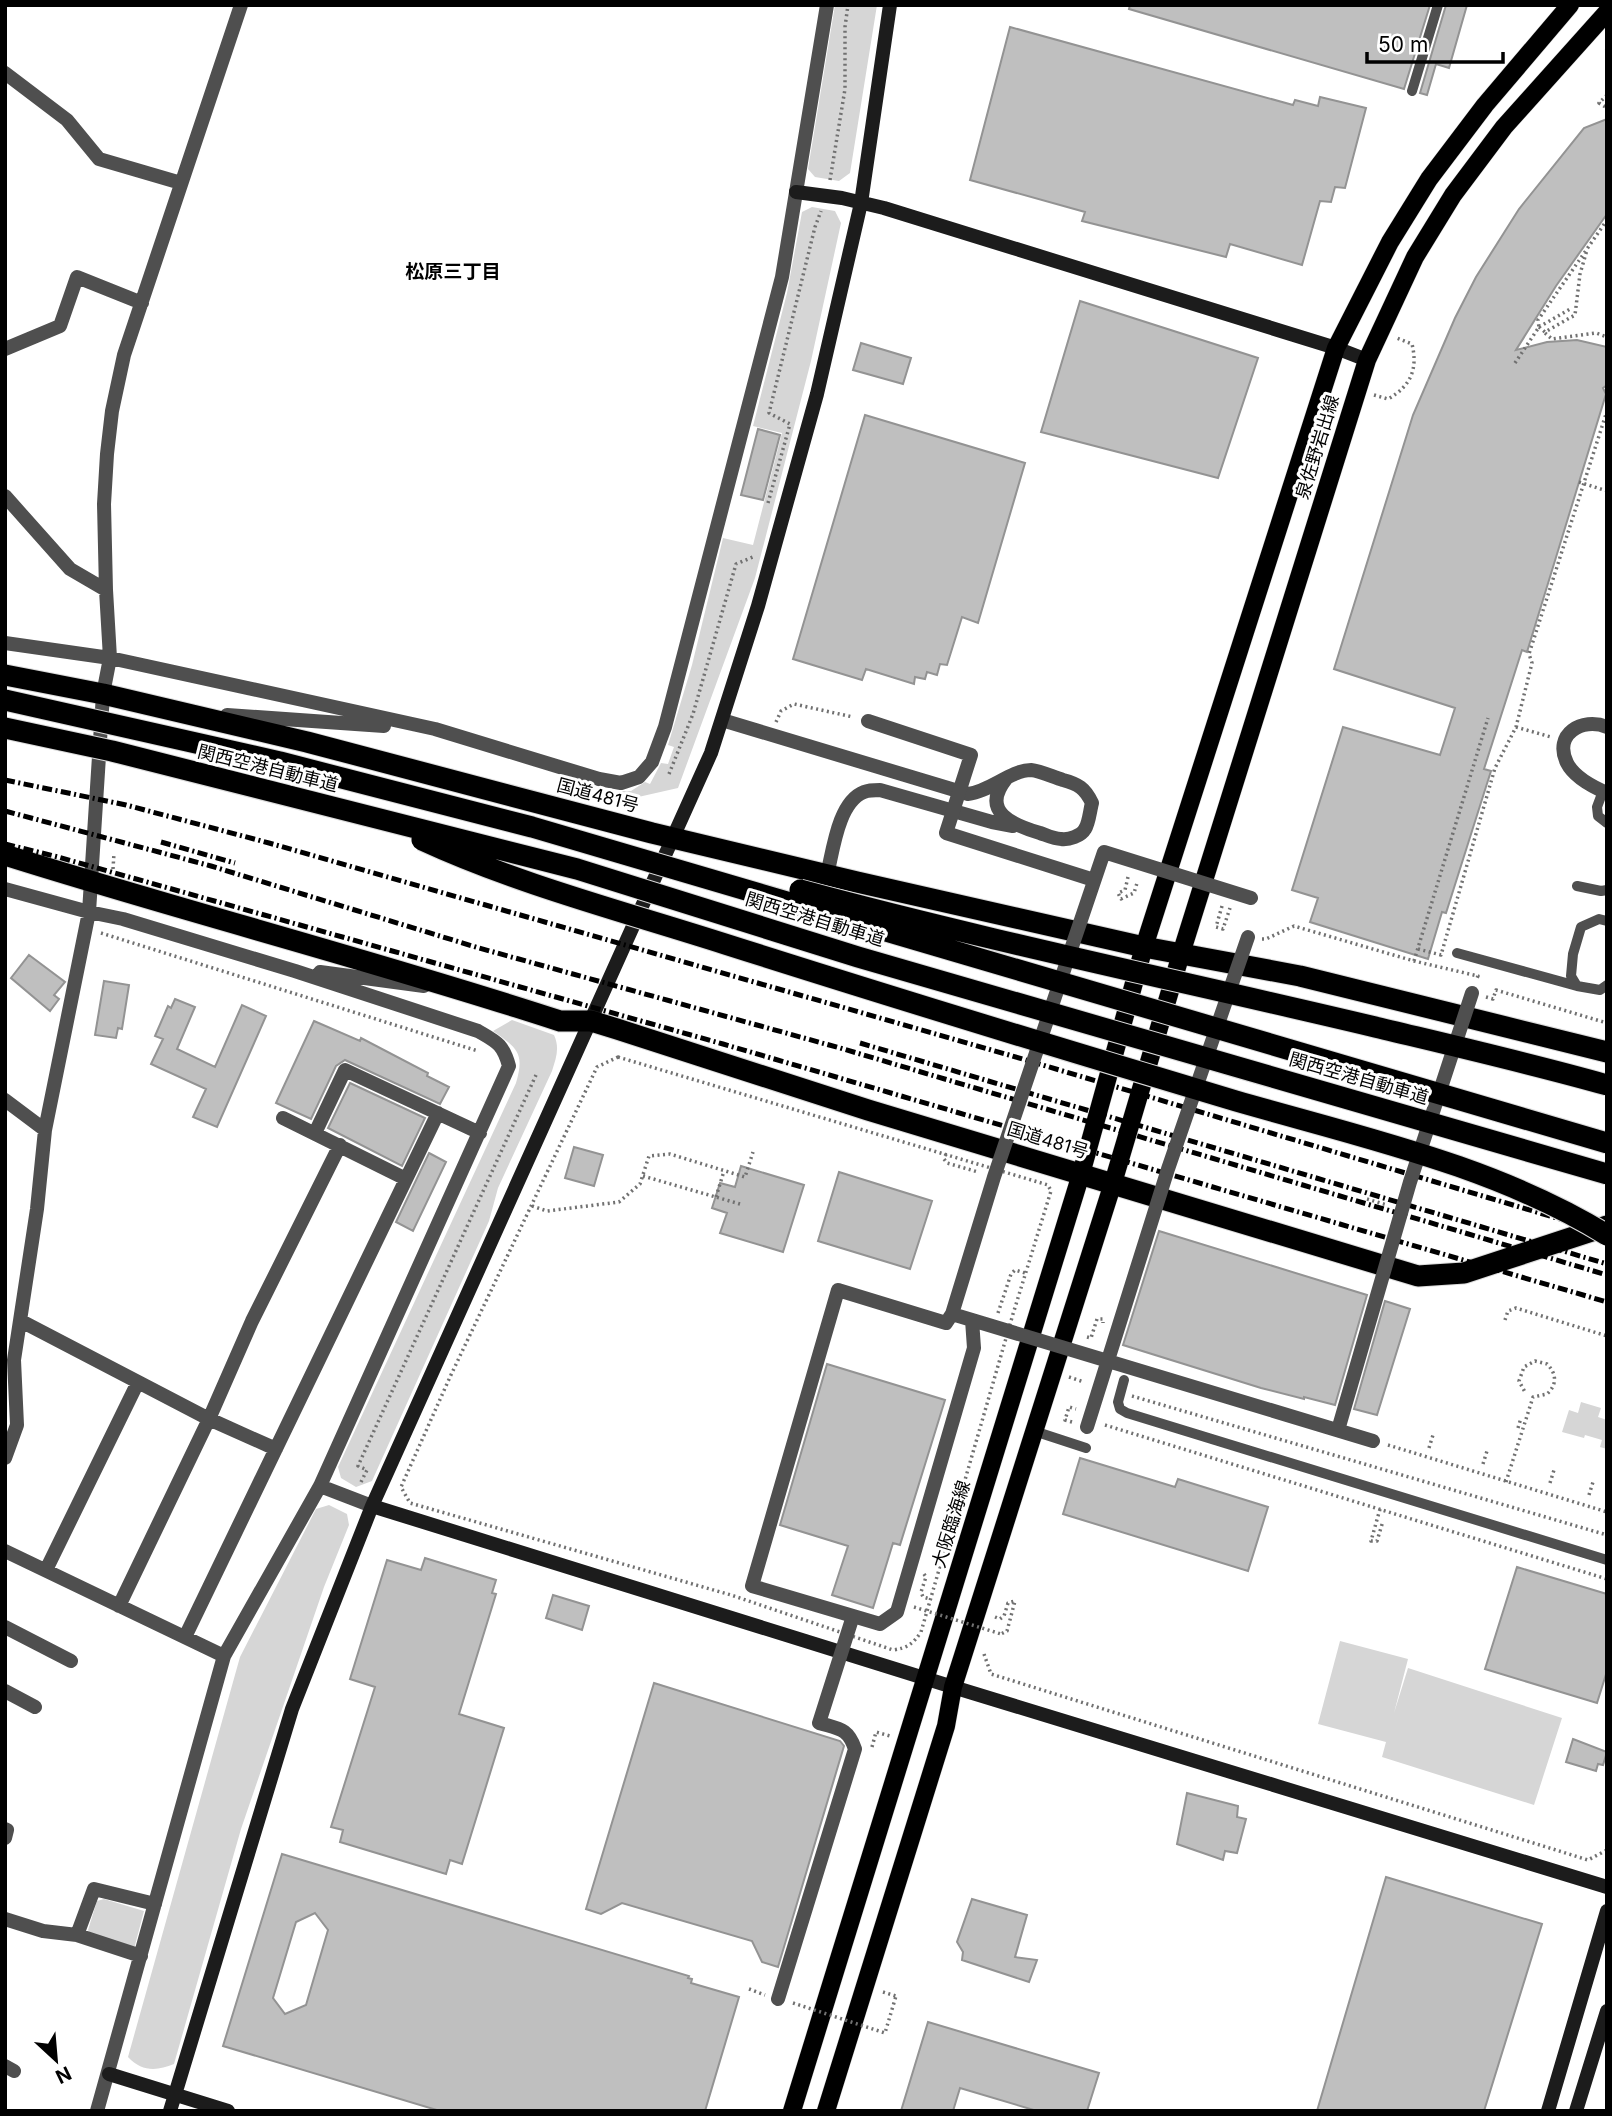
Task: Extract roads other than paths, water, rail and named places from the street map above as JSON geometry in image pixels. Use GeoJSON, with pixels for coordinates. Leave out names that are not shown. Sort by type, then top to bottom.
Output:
{"type":"FeatureCollection","features":[{"type":"Feature","properties":{"kind":"highway","name":"国道481号"},"geometry":{"type":"LineString","coordinates":[[5,675],[103,694],[320,746],[827,875],[1143,947],[1300,976],[1607,1052]]}},
{"type":"Feature","properties":{"kind":"highway","name":"関西空港自動車道"},"geometry":{"type":"LineString","coordinates":[[5,700],[268,759],[532,827],[1607,1143]]}},
{"type":"Feature","properties":{"kind":"highway","name":"関西空港自動車道"},"geometry":{"type":"LineString","coordinates":[[5,728],[112,751],[577,869],[858,957],[1607,1174]]}},
{"type":"Feature","properties":{"kind":"highway"},"geometry":{"type":"LineString","coordinates":[[377,819],[458,857],[516,877],[928,1008],[1474,1172],[1565,1211],[1607,1235]]}},
{"type":"Feature","properties":{"kind":"highway"},"geometry":{"type":"LineString","coordinates":[[532,827],[650,849],[933,925],[1394,1031],[1607,1085]]}},
{"type":"Feature","properties":{"kind":"highway","name":"国道481号"},"geometry":{"type":"LineString","coordinates":[[5,855],[92,883],[282,935],[560,1021],[591,1021],[689,1050],[868,1110],[1418,1276],[1464,1273],[1575,1234],[1607,1226]]}},
{"type":"Feature","properties":{"kind":"main road","name":"泉佐野岩出線"},"geometry":{"type":"LineString","coordinates":[[1143,947],[1336,348],[1390,242],[1429,179],[1485,105],[1570,5]]}},
{"type":"Feature","properties":{"kind":"main road","name":"泉佐野岩出線"},"geometry":{"type":"LineString","coordinates":[[1181,954],[1367,359],[1415,257],[1453,195],[1504,127],[1607,12]]}},
{"type":"Feature","properties":{"kind":"main road","name":"大阪臨海線"},"geometry":{"type":"LineString","coordinates":[[792,2111],[1081,1174],[1143,947]]}},
{"type":"Feature","properties":{"kind":"main road"},"geometry":{"type":"LineString","coordinates":[[826,2111],[946,1726],[953,1687],[1113,1183],[1181,954]]}},
{"type":"Feature","properties":{"kind":"street"},"geometry":{"type":"LineString","coordinates":[[5,1458],[17,1425],[14,1360],[45,1130],[89,912],[92,883],[103,694],[110,658],[104,504],[112,411],[124,355],[241,5]]}},
{"type":"Feature","properties":{"kind":"street"},"geometry":{"type":"LineString","coordinates":[[5,643],[110,658],[435,729],[599,779],[621,783],[639,777],[652,762],[681,673],[775,304],[790,238],[827,5]]}},
{"type":"Feature","properties":{"kind":"street"},"geometry":{"type":"LineString","coordinates":[[170,2111],[292,1709],[372,1506],[711,753],[758,606],[817,394],[861,203],[890,5]]}},
{"type":"Feature","properties":{"kind":"street"},"geometry":{"type":"LineString","coordinates":[[5,73],[67,120],[99,159],[181,183]]}},
{"type":"Feature","properties":{"kind":"street"},"geometry":{"type":"LineString","coordinates":[[796,192],[861,203],[1367,359]]}},
{"type":"Feature","properties":{"kind":"street"},"geometry":{"type":"LineString","coordinates":[[5,349],[60,326],[77,277],[142,303]]}},
{"type":"Feature","properties":{"kind":"street"},"geometry":{"type":"LineString","coordinates":[[5,496],[70,569],[106,590]]}},
{"type":"Feature","properties":{"kind":"street"},"geometry":{"type":"LineString","coordinates":[[179,712],[435,729]]}},
{"type":"Feature","properties":{"kind":"street"},"geometry":{"type":"LineString","coordinates":[[722,720],[968,794],[978,793],[1030,770],[1077,784],[1087,791],[1092,803],[1085,830],[1074,838],[1060,839],[880,790],[864,792],[852,800],[844,811],[827,875]]}},
{"type":"Feature","properties":{"kind":"street"},"geometry":{"type":"LineString","coordinates":[[868,721],[971,755],[946,833],[1094,880]]}},
{"type":"Feature","properties":{"kind":"street"},"geometry":{"type":"LineString","coordinates":[[1605,792],[1574,773],[1563,751],[1565,738],[1574,728],[1596,723],[1607,727]]}},
{"type":"Feature","properties":{"kind":"street"},"geometry":{"type":"LineString","coordinates":[[1006,779],[998,795],[999,808],[1003,818],[1018,827]]}},
{"type":"Feature","properties":{"kind":"street"},"geometry":{"type":"LineString","coordinates":[[972,1320],[974,1348],[897,1612],[880,1624],[752,1586],[838,1290],[946,1323],[952,1314],[994,1177],[1104,852],[1251,898]]}},
{"type":"Feature","properties":{"kind":"street"},"geometry":{"type":"LineString","coordinates":[[5,889],[123,919],[295,971],[478,1031],[505,1049],[509,1066],[320,1486],[224,1656],[97,2111]]}},
{"type":"Feature","properties":{"kind":"street"},"geometry":{"type":"LineString","coordinates":[[1093,1425],[1168,1169],[1248,937]]}},
{"type":"Feature","properties":{"kind":"street"},"geometry":{"type":"LineString","coordinates":[[295,971],[454,988]]}},
{"type":"Feature","properties":{"kind":"street"},"geometry":{"type":"LineString","coordinates":[[1338,1430],[1402,1210],[1472,993]]}},
{"type":"Feature","properties":{"kind":"street"},"geometry":{"type":"LineString","coordinates":[[315,1133],[345,1070],[480,1133]]}},
{"type":"Feature","properties":{"kind":"street"},"geometry":{"type":"LineString","coordinates":[[5,1100],[45,1130]]}},
{"type":"Feature","properties":{"kind":"street"},"geometry":{"type":"LineString","coordinates":[[185,1637],[438,1113]]}},
{"type":"Feature","properties":{"kind":"street"},"geometry":{"type":"LineString","coordinates":[[282,1118],[407,1179]]}},
{"type":"Feature","properties":{"kind":"street"},"geometry":{"type":"LineString","coordinates":[[119,1606],[209,1419],[252,1321],[340,1145]]}},
{"type":"Feature","properties":{"kind":"street"},"geometry":{"type":"LineString","coordinates":[[952,1314],[1373,1441]]}},
{"type":"Feature","properties":{"kind":"street"},"geometry":{"type":"LineString","coordinates":[[21,1321],[209,1419],[276,1449]]}},
{"type":"Feature","properties":{"kind":"street"},"geometry":{"type":"LineString","coordinates":[[46,1570],[138,1382]]}},
{"type":"Feature","properties":{"kind":"street"},"geometry":{"type":"LineString","coordinates":[[320,1486],[372,1506],[1607,1887]]}},
{"type":"Feature","properties":{"kind":"street"},"geometry":{"type":"LineString","coordinates":[[5,1551],[224,1656]]}},
{"type":"Feature","properties":{"kind":"street"},"geometry":{"type":"LineString","coordinates":[[778,1998],[855,1749],[851,1737],[844,1730],[819,1723],[853,1616]]}},
{"type":"Feature","properties":{"kind":"street"},"geometry":{"type":"LineString","coordinates":[[5,1627],[71,1661]]}},
{"type":"Feature","properties":{"kind":"street"},"geometry":{"type":"LineString","coordinates":[[5,1691],[35,1707]]}},
{"type":"Feature","properties":{"kind":"street"},"geometry":{"type":"LineString","coordinates":[[5,1829],[5,1838]]}},
{"type":"Feature","properties":{"kind":"street"},"geometry":{"type":"LineString","coordinates":[[77,1935],[94,1889],[155,1904]]}},
{"type":"Feature","properties":{"kind":"street"},"geometry":{"type":"LineString","coordinates":[[1548,2111],[1607,1910]]}},
{"type":"Feature","properties":{"kind":"street"},"geometry":{"type":"LineString","coordinates":[[5,1919],[43,1931],[77,1935],[141,1956]]}},
{"type":"Feature","properties":{"kind":"street"},"geometry":{"type":"LineString","coordinates":[[1576,2111],[1607,2011]]}},
{"type":"Feature","properties":{"kind":"street"},"geometry":{"type":"LineString","coordinates":[[109,2074],[228,2111]]}},
{"type":"Feature","properties":{"kind":"lane"},"geometry":{"type":"LineString","coordinates":[[1412,91],[1438,5]]}},
{"type":"Feature","properties":{"kind":"lane"},"geometry":{"type":"LineString","coordinates":[[1605,792],[1597,807],[1598,816],[1607,823]]}},
{"type":"Feature","properties":{"kind":"lane"},"geometry":{"type":"LineString","coordinates":[[1577,886],[1607,890]]}},
{"type":"Feature","properties":{"kind":"lane"},"geometry":{"type":"LineString","coordinates":[[1577,986],[1571,976],[1573,954],[1581,927],[1599,919],[1607,921]]}},
{"type":"Feature","properties":{"kind":"lane"},"geometry":{"type":"LineString","coordinates":[[1457,953],[1577,986],[1600,990],[1607,985]]}},
{"type":"Feature","properties":{"kind":"lane"},"geometry":{"type":"LineString","coordinates":[[1124,1380],[1118,1402],[1120,1409],[1126,1413],[1607,1560]]}},
{"type":"Feature","properties":{"kind":"lane"},"geometry":{"type":"LineString","coordinates":[[1034,1431],[1086,1448]]}},
{"type":"Feature","properties":{"kind":"railway"},"geometry":{"type":"LineString","coordinates":[[5,780],[126,805],[269,843],[1009,1055],[1607,1233]]}},
{"type":"Feature","properties":{"kind":"railway"},"geometry":{"type":"LineString","coordinates":[[5,811],[211,866],[479,948],[840,1048],[1607,1275]]}},
{"type":"Feature","properties":{"kind":"railway"},"geometry":{"type":"LineString","coordinates":[[161,842],[235,863]]}},
{"type":"Feature","properties":{"kind":"railway"},"geometry":{"type":"LineString","coordinates":[[5,844],[723,1044],[1607,1302]]}},
{"type":"Feature","properties":{"kind":"railway"},"geometry":{"type":"LineString","coordinates":[[860,1043],[1607,1264]]}},
{"type":"Feature","properties":{"kind":"district","name":"松原三丁目"},"geometry":{"type":"Point","coordinates":[453,271]}}]}
